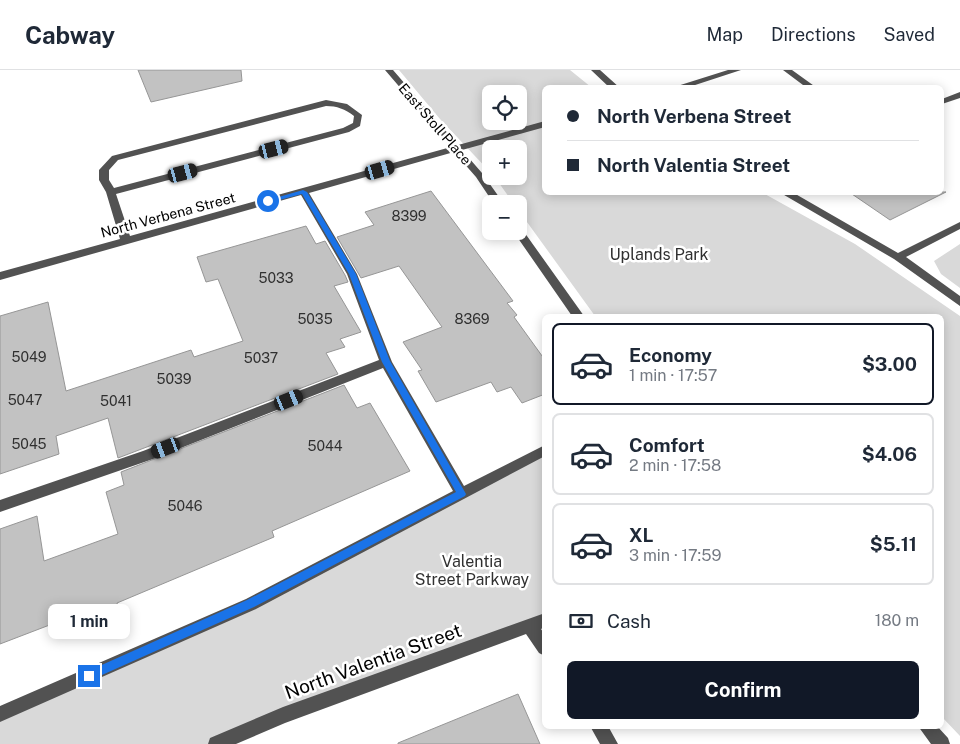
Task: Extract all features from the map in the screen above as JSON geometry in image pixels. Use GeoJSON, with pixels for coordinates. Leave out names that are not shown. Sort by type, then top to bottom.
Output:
{"type":"FeatureCollection","features":[{"type":"Feature","properties":{"kind":"street","name":"East Stoll Place"},"geometry":{"type":"LineString","coordinates":[[389,70],[478,175],[492,195]]}},
{"type":"Feature","properties":{"kind":"street"},"geometry":{"type":"LineString","coordinates":[[595,70],[612,85]]}},
{"type":"Feature","properties":{"kind":"street"},"geometry":{"type":"LineString","coordinates":[[685,85],[737,70]]}},
{"type":"Feature","properties":{"kind":"street"},"geometry":{"type":"LineString","coordinates":[[788,70],[809,85]]}},
{"type":"Feature","properties":{"kind":"street"},"geometry":{"type":"LineString","coordinates":[[944,101],[960,95]]}},
{"type":"Feature","properties":{"kind":"street"},"geometry":{"type":"LineString","coordinates":[[111,192],[346,130],[356,124],[358,114],[348,107],[337,103],[326,103],[131,152],[115,158],[104,170],[104,180],[111,192],[126,241]]}},
{"type":"Feature","properties":{"kind":"street","name":"North Verbena Street"},"geometry":{"type":"LineString","coordinates":[[0,276],[542,125]]}},
{"type":"Feature","properties":{"kind":"street"},"geometry":{"type":"LineString","coordinates":[[303,192],[352,274],[386,362],[462,494]]}},
{"type":"Feature","properties":{"kind":"street"},"geometry":{"type":"LineString","coordinates":[[789,195],[898,257],[960,302]]}},
{"type":"Feature","properties":{"kind":"street"},"geometry":{"type":"LineString","coordinates":[[898,257],[960,225]]}},
{"type":"Feature","properties":{"kind":"street"},"geometry":{"type":"LineString","coordinates":[[524,240],[577,314]]}},
{"type":"Feature","properties":{"kind":"street"},"geometry":{"type":"LineString","coordinates":[[0,506],[148,456],[386,362]]}},
{"type":"Feature","properties":{"kind":"street"},"geometry":{"type":"LineString","coordinates":[[0,714],[243,607],[542,452]]}},
{"type":"Feature","properties":{"kind":"street"},"geometry":{"type":"LineString","coordinates":[[537,623],[542,639]]}},
{"type":"Feature","properties":{"kind":"street","name":"North Valentia Street"},"geometry":{"type":"LineString","coordinates":[[216,744],[283,715],[537,623]]}},
{"type":"Feature","properties":{"kind":"street"},"geometry":{"type":"LineString","coordinates":[[600,729],[610,744]]}},
{"type":"Feature","properties":{"kind":"street"},"geometry":{"type":"LineString","coordinates":[[929,729],[942,744]]}},
{"type":"Feature","properties":{"kind":"green space","name":"Uplands Park"},"geometry":{"type":"Polygon","coordinates":[[[399,70],[570,70],[589,85],[542,85],[542,195],[767,195],[855,244],[960,316],[960,736],[944,719],[944,314],[594,314],[527,222],[527,195],[508,195],[500,185],[527,185],[527,140],[482,140],[482,163],[440,119],[399,70]]]}},
{"type":"Feature","properties":{"kind":"green space"},"geometry":{"type":"Polygon","coordinates":[[[960,244],[960,288],[941,274],[934,261],[960,244]]]}},
{"type":"Feature","properties":{"kind":"green space","name":"Valentia Street Parkway"},"geometry":{"type":"Polygon","coordinates":[[[542,452],[542,621],[216,744],[0,744],[0,714],[196,629],[542,452]]]}},
{"type":"Feature","properties":{"kind":"building"},"geometry":{"type":"Polygon","coordinates":[[[138,70],[241,70],[242,81],[151,102],[138,70]]]}},
{"type":"Feature","properties":{"kind":"building"},"geometry":{"type":"Polygon","coordinates":[[[431,191],[513,301],[507,303],[517,315],[514,317],[542,356],[542,395],[522,403],[511,387],[497,392],[491,382],[436,402],[418,371],[422,370],[403,342],[442,327],[399,266],[361,278],[337,237],[374,225],[365,212],[431,191]]]}},
{"type":"Feature","properties":{"kind":"building"},"geometry":{"type":"Polygon","coordinates":[[[853,195],[940,195],[890,220],[853,195]]]}},
{"type":"Feature","properties":{"kind":"building"},"geometry":{"type":"Polygon","coordinates":[[[306,226],[316,244],[325,241],[345,275],[348,282],[334,286],[361,332],[340,339],[345,347],[326,353],[338,374],[118,458],[108,418],[56,436],[59,454],[0,474],[0,316],[48,302],[66,391],[191,350],[194,357],[243,341],[218,279],[206,282],[197,257],[306,226]]]}},
{"type":"Feature","properties":{"kind":"building"},"geometry":{"type":"Polygon","coordinates":[[[344,385],[357,408],[370,403],[410,471],[272,531],[274,537],[117,603],[119,611],[63,633],[60,621],[0,644],[0,529],[37,516],[44,561],[118,534],[106,492],[124,485],[121,472],[344,385]]]}},
{"type":"Feature","properties":{"kind":"building"},"geometry":{"type":"Polygon","coordinates":[[[518,694],[540,744],[398,744],[398,743],[518,694]]]}},
{"type":"Feature","properties":{"kind":"route"},"geometry":{"type":"LineString","coordinates":[[89,676],[251,604],[462,494],[386,362],[352,274],[303,192],[268,201]]}}]}
